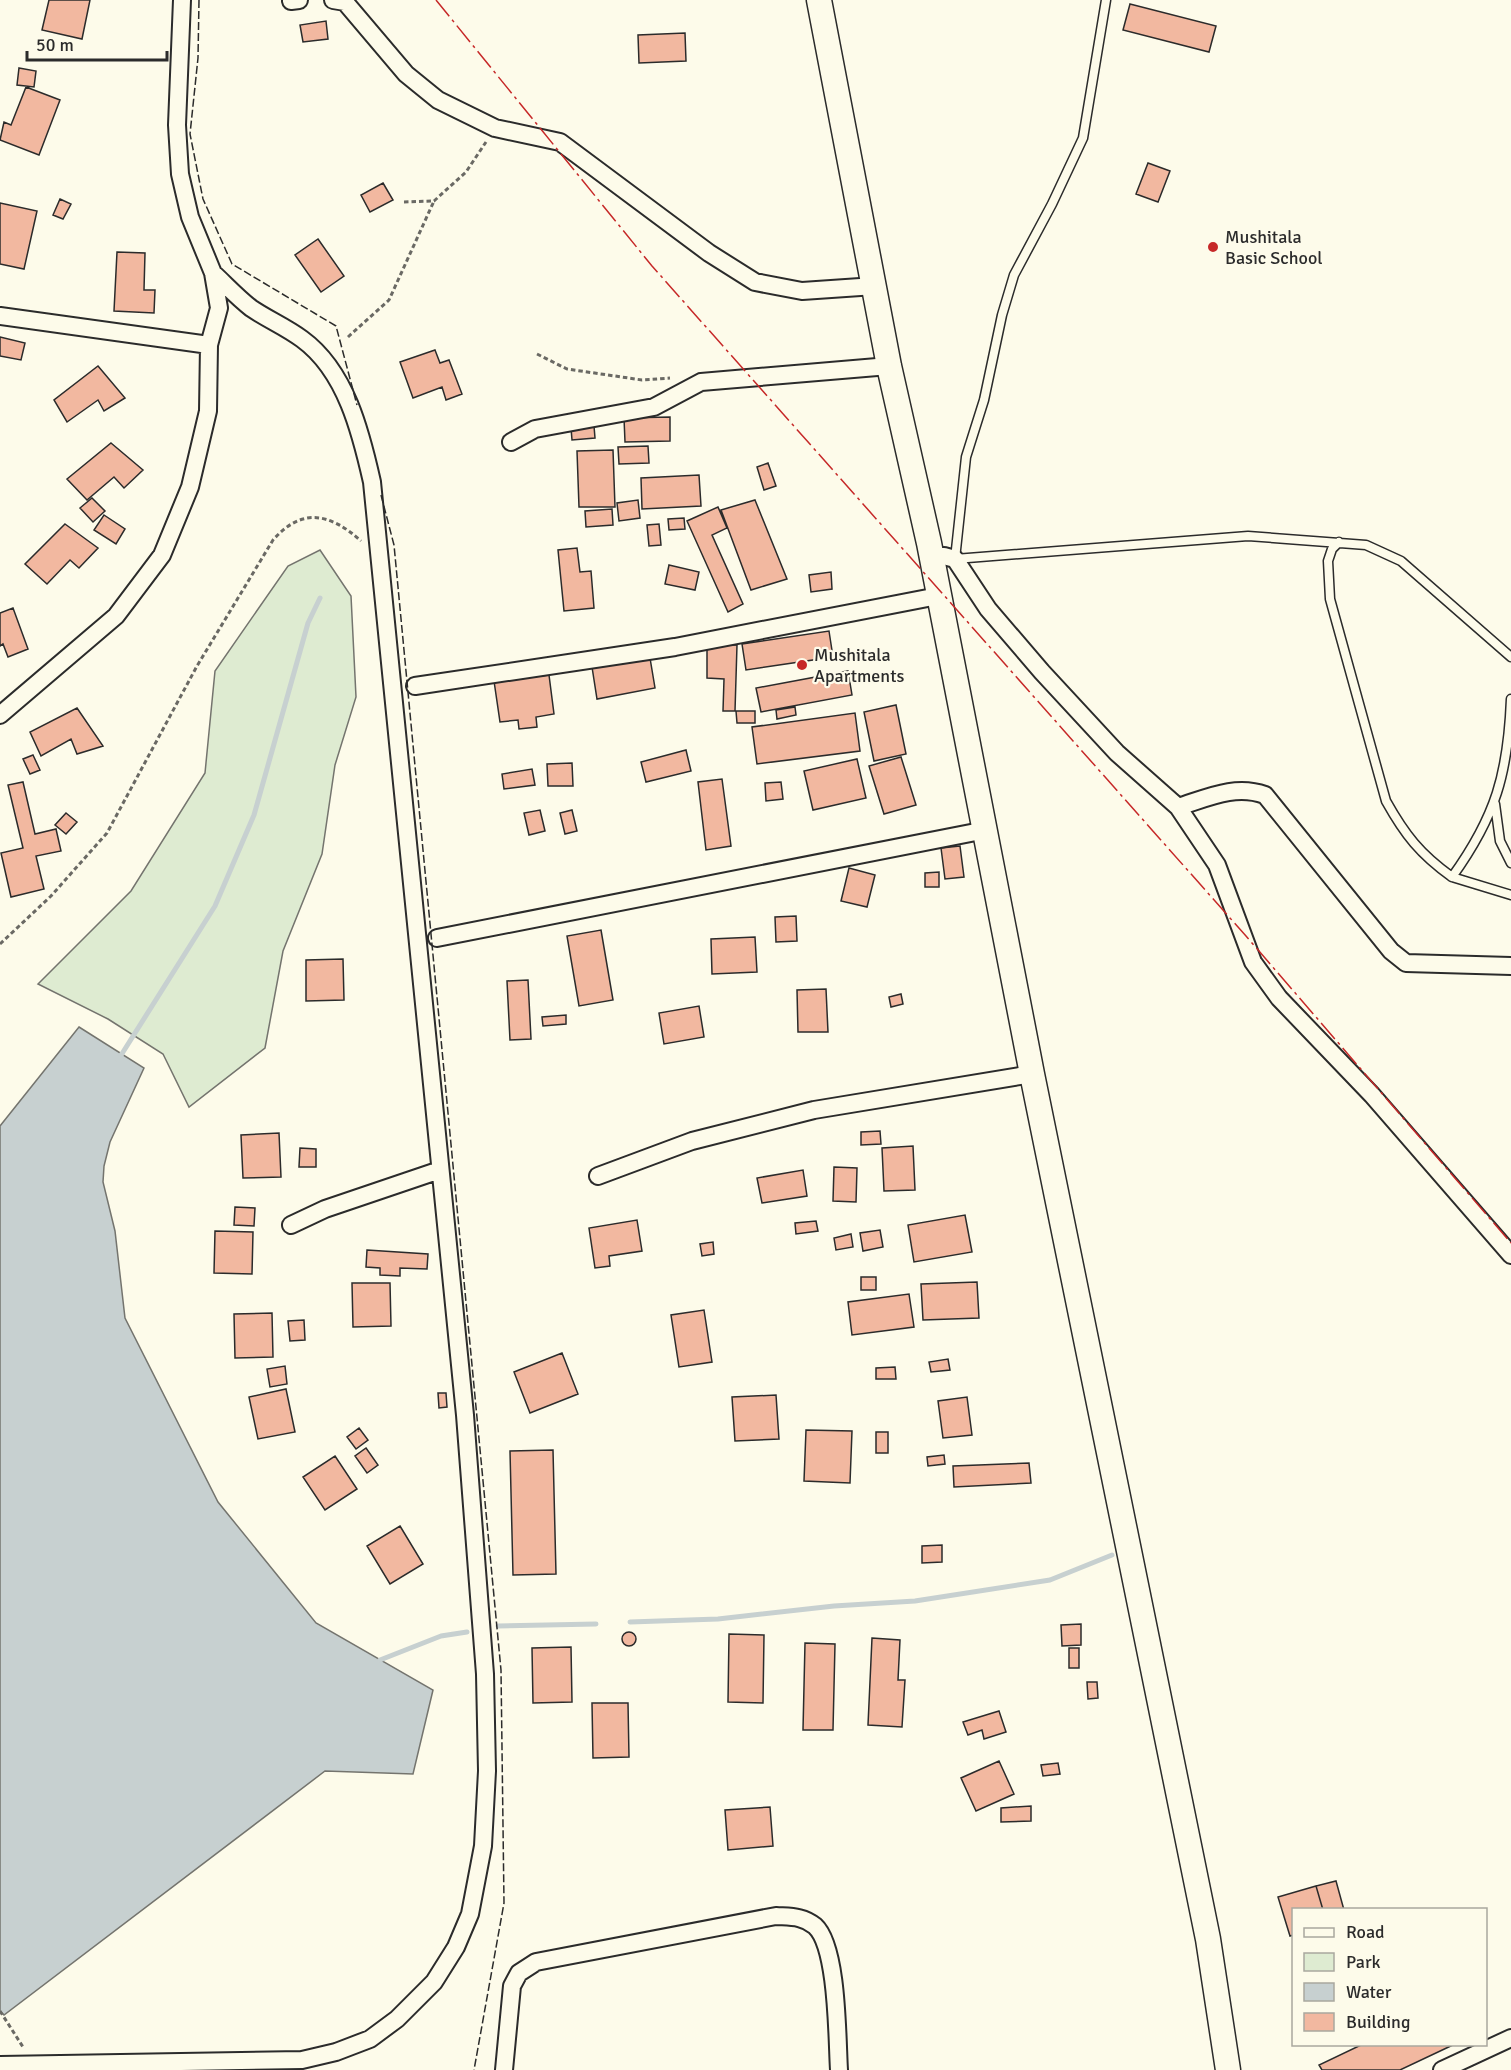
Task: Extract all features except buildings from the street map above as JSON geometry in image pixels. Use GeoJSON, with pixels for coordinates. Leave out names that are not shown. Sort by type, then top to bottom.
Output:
{"type":"FeatureCollection","features":[{"type":"Feature","properties":{"kind":"main road"},"geometry":{"type":"LineString","coordinates":[[819,0],[889,366],[943,558],[938,596],[986,830],[1032,1074],[1208,1939],[1228,2070]]}},
{"type":"Feature","properties":{"kind":"street"},"geometry":{"type":"LineString","coordinates":[[0,715],[116,616],[162,555],[190,487],[208,411],[209,345],[219,308],[213,273],[190,217],[180,174],[177,125],[182,0]]}},
{"type":"Feature","properties":{"kind":"street"},"geometry":{"type":"LineString","coordinates":[[333,0],[345,2],[406,74],[438,100],[495,128],[560,142],[709,253],[755,282],[801,291],[874,286]]}},
{"type":"Feature","properties":{"kind":"street"},"geometry":{"type":"LineString","coordinates":[[0,2065],[302,2060],[336,2052],[370,2039],[397,2019],[434,1982],[456,1947],[470,1914],[483,1846],[487,1771],[485,1674],[465,1415],[372,482],[362,439],[346,398],[327,365],[304,340],[250,307],[213,273]]}},
{"type":"Feature","properties":{"kind":"street"},"geometry":{"type":"LineString","coordinates":[[0,316],[209,345]]}},
{"type":"Feature","properties":{"kind":"street"},"geometry":{"type":"LineString","coordinates":[[511,442],[535,429],[654,407],[701,382],[889,366]]}},
{"type":"Feature","properties":{"kind":"street"},"geometry":{"type":"LineString","coordinates":[[943,558],[1042,672],[1118,753],[1178,807],[1217,865],[1253,962],[1279,998],[1372,1095],[1511,1256]]}},
{"type":"Feature","properties":{"kind":"street"},"geometry":{"type":"LineString","coordinates":[[415,686],[675,647],[938,596]]}},
{"type":"Feature","properties":{"kind":"street"},"geometry":{"type":"LineString","coordinates":[[1178,807],[1229,791],[1249,789],[1265,795],[1391,951],[1406,963],[1511,966]]}},
{"type":"Feature","properties":{"kind":"street"},"geometry":{"type":"LineString","coordinates":[[437,938],[986,830]]}},
{"type":"Feature","properties":{"kind":"street"},"geometry":{"type":"LineString","coordinates":[[598,1176],[692,1141],[814,1110],[1032,1074]]}},
{"type":"Feature","properties":{"kind":"street"},"geometry":{"type":"LineString","coordinates":[[291,1225],[325,1209],[440,1170]]}},
{"type":"Feature","properties":{"kind":"street"},"geometry":{"type":"LineString","coordinates":[[504,2070],[512,1986],[519,1973],[536,1962],[776,1916],[801,1917],[817,1928],[828,1950],[836,2002],[839,2070]]}},
{"type":"Feature","properties":{"kind":"street"},"geometry":{"type":"LineString","coordinates":[[1442,2070],[1511,2038]]}},
{"type":"Feature","properties":{"kind":"lane"},"geometry":{"type":"LineString","coordinates":[[1106,0],[1083,138],[1052,204],[1014,275],[1002,315],[984,400],[966,457],[943,558],[1248,536],[1366,545],[1401,561],[1511,657]]}},
{"type":"Feature","properties":{"kind":"lane"},"geometry":{"type":"LineString","coordinates":[[1339,542],[1332,549],[1328,561],[1330,599],[1386,801],[1403,831],[1425,858],[1452,877],[1511,895]]}},
{"type":"Feature","properties":{"kind":"lane"},"geometry":{"type":"LineString","coordinates":[[1452,877],[1472,848],[1495,804],[1509,746],[1511,699]]}},
{"type":"Feature","properties":{"kind":"lane"},"geometry":{"type":"LineString","coordinates":[[1495,804],[1500,841],[1511,863]]}},
{"type":"Feature","properties":{"kind":"path"},"geometry":{"type":"LineString","coordinates":[[348,337],[389,300],[434,201],[466,172],[495,128]]}},
{"type":"Feature","properties":{"kind":"path"},"geometry":{"type":"LineString","coordinates":[[404,202],[434,201]]}},
{"type":"Feature","properties":{"kind":"path"},"geometry":{"type":"LineString","coordinates":[[537,354],[567,369],[642,380],[680,378],[701,382]]}},
{"type":"Feature","properties":{"kind":"path"},"geometry":{"type":"LineString","coordinates":[[0,944],[51,896],[107,833],[197,666],[273,540],[288,524],[314,516],[346,528],[364,543]]}},
{"type":"Feature","properties":{"kind":"path"},"geometry":{"type":"LineString","coordinates":[[0,2011],[35,2066]]}},
{"type":"Feature","properties":{"kind":"green space"},"geometry":{"type":"Polygon","coordinates":[[[320,550],[351,596],[356,697],[335,765],[322,854],[283,951],[265,1048],[189,1107],[163,1054],[108,1019],[38,984],[131,891],[205,773],[215,671],[288,566],[320,550]]]}},
{"type":"Feature","properties":{"kind":"water"},"geometry":{"type":"Polygon","coordinates":[[[79,1027],[144,1068],[110,1142],[104,1166],[103,1182],[115,1231],[125,1318],[218,1502],[316,1623],[433,1690],[413,1774],[325,1771],[4,2015],[0,2011],[0,1126],[79,1027]]]}},
{"type":"Feature","properties":{"kind":"waterway"},"geometry":{"type":"LineString","coordinates":[[118,1060],[215,906],[254,815],[308,623],[320,598]]}},
{"type":"Feature","properties":{"kind":"waterway"},"geometry":{"type":"LineString","coordinates":[[630,1622],[718,1619],[834,1606],[915,1601],[1050,1580],[1112,1555]]}},
{"type":"Feature","properties":{"kind":"waterway"},"geometry":{"type":"LineString","coordinates":[[498,1626],[596,1624]]}},
{"type":"Feature","properties":{"kind":"waterway"},"geometry":{"type":"LineString","coordinates":[[380,1660],[441,1636],[467,1632]]}},
{"type":"Feature","properties":{"kind":"fence"},"geometry":{"type":"LineString","coordinates":[[199,0],[198,58],[190,134],[203,199],[232,264],[336,326],[357,405]]}},
{"type":"Feature","properties":{"kind":"fence"},"geometry":{"type":"LineString","coordinates":[[381,495],[394,545],[501,1670],[504,1903],[474,2070]]}},
{"type":"Feature","properties":{"kind":"power"},"geometry":{"type":"LineString","coordinates":[[436,0],[652,266],[1246,936],[1511,1243]]}},
{"type":"Feature","properties":{"kind":"place","name":"Mushitala Basic School"},"geometry":{"type":"Point","coordinates":[1213,247]}},
{"type":"Feature","properties":{"kind":"place","name":"Mushitala Apartments"},"geometry":{"type":"Point","coordinates":[802,665]}}]}
